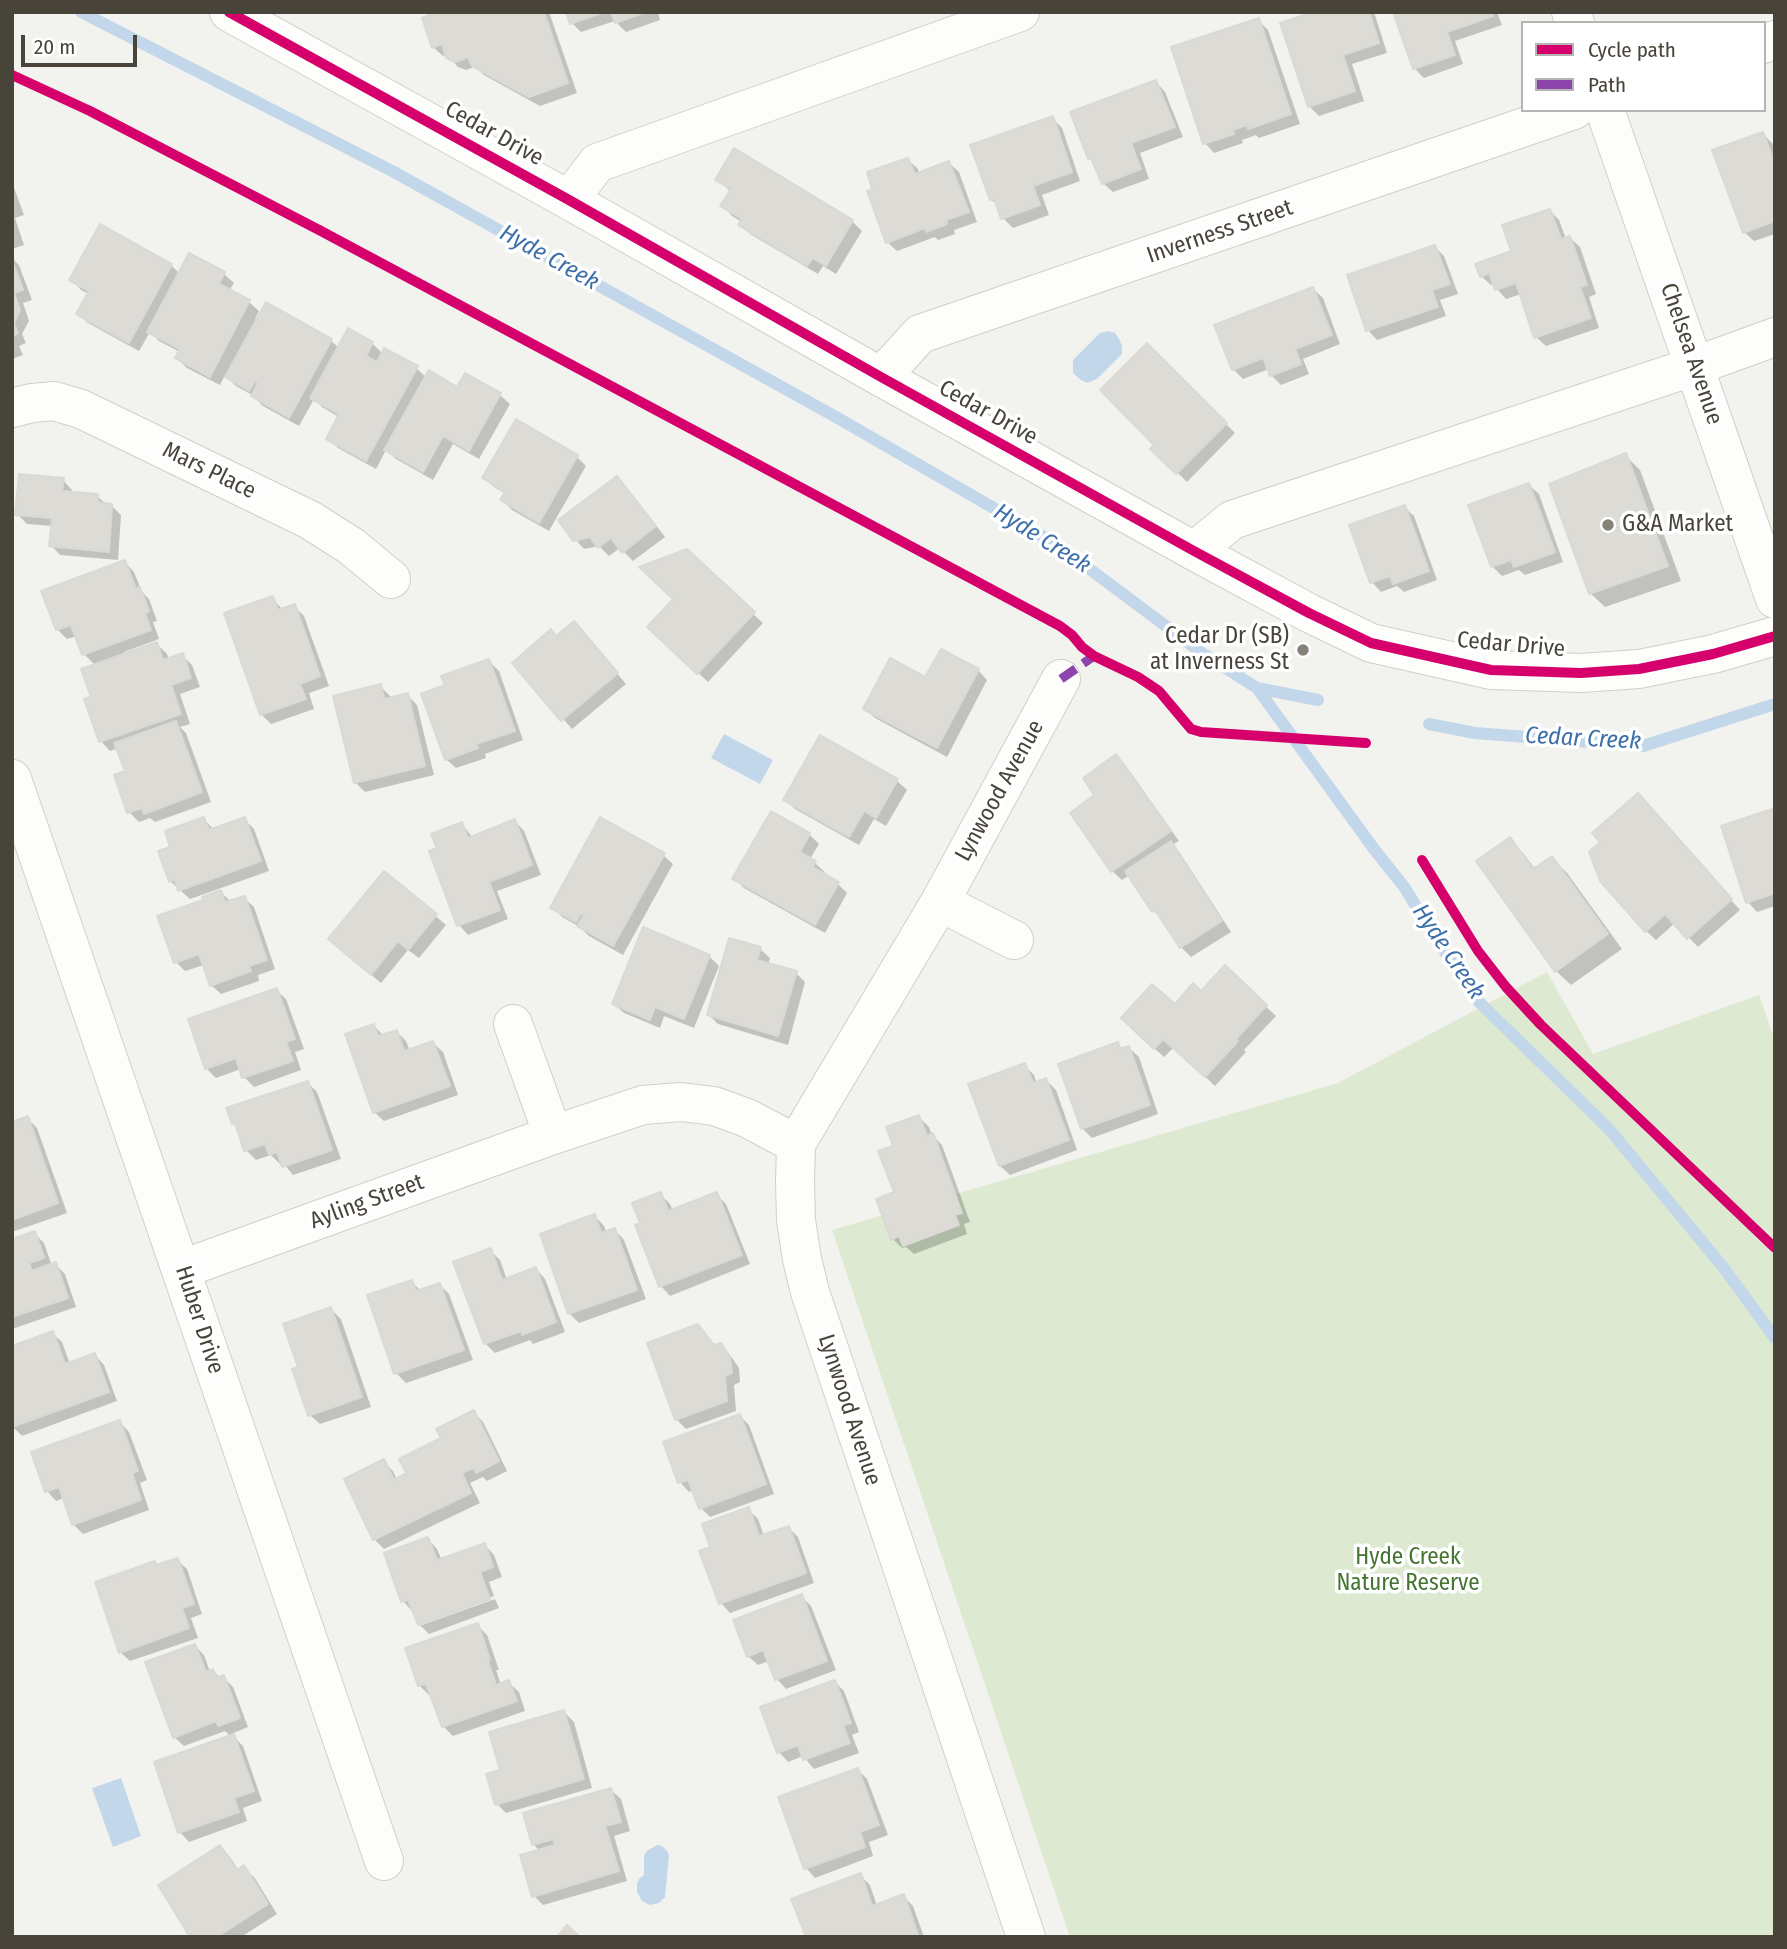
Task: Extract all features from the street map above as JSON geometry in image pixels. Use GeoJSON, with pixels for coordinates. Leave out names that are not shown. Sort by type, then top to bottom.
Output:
{"type":"FeatureCollection","features":[{"type":"Feature","properties":{"kind":"street","name":"Cedar Drive"},"geometry":{"type":"LineString","coordinates":[[229,12],[1194,551],[1308,613],[1371,643],[1491,670],[1581,673],[1639,669],[1713,654],[1775,636]]}},
{"type":"Feature","properties":{"kind":"street"},"geometry":{"type":"LineString","coordinates":[[569,200],[597,163],[1020,12]]}},
{"type":"Feature","properties":{"kind":"street","name":"Inverness Street"},"geometry":{"type":"LineString","coordinates":[[881,377],[920,334],[1568,112]]}},
{"type":"Feature","properties":{"kind":"street","name":"Chelsea Avenue"},"geometry":{"type":"LineString","coordinates":[[1606,112],[1775,599]]}},
{"type":"Feature","properties":{"kind":"street"},"geometry":{"type":"LineString","coordinates":[[1194,551],[1232,520],[1775,337]]}},
{"type":"Feature","properties":{"kind":"street","name":"Mars Place"},"geometry":{"type":"LineString","coordinates":[[12,408],[54,401],[81,409],[310,520],[351,546],[391,579]]}},
{"type":"Feature","properties":{"kind":"street","name":"Lynwood Avenue"},"geometry":{"type":"LineString","coordinates":[[1026,1937],[810,1292],[796,1220],[796,1143],[940,902],[1061,679]]}},
{"type":"Feature","properties":{"kind":"street","name":"Huber Drive"},"geometry":{"type":"LineString","coordinates":[[12,779],[384,1861]]}},
{"type":"Feature","properties":{"kind":"street"},"geometry":{"type":"LineString","coordinates":[[940,902],[1014,940]]}},
{"type":"Feature","properties":{"kind":"street"},"geometry":{"type":"LineString","coordinates":[[513,1024],[553,1135]]}},
{"type":"Feature","properties":{"kind":"street","name":"Ayling Street"},"geometry":{"type":"LineString","coordinates":[[182,1269],[643,1105],[681,1102],[714,1106],[747,1118],[796,1143]]}},
{"type":"Feature","properties":{"kind":"green space","name":"Hyde Creek Nature Reserve"},"geometry":{"type":"Polygon","coordinates":[[[1547,972],[1593,1054],[1759,995],[1775,1041],[1775,1937],[1070,1937],[832,1230],[1338,1083],[1547,972]]]}},
{"type":"Feature","properties":{"kind":"water"},"geometry":{"type":"Polygon","coordinates":[[[1100,333],[1115,333],[1119,339],[1122,354],[1097,379],[1087,383],[1073,373],[1073,360],[1100,333]]]}},
{"type":"Feature","properties":{"kind":"water"},"geometry":{"type":"Polygon","coordinates":[[[724,734],[773,760],[760,784],[711,758],[724,734]]]}},
{"type":"Feature","properties":{"kind":"water"},"geometry":{"type":"Polygon","coordinates":[[[121,1778],[141,1836],[113,1847],[92,1788],[121,1778]]]}},
{"type":"Feature","properties":{"kind":"water"},"geometry":{"type":"Polygon","coordinates":[[[657,1845],[662,1846],[669,1855],[665,1897],[659,1903],[650,1905],[642,1901],[637,1892],[637,1884],[644,1875],[644,1856],[657,1845]]]}},
{"type":"Feature","properties":{"kind":"building"},"geometry":{"type":"Polygon","coordinates":[[[437,12],[544,12],[568,83],[529,97],[472,66],[468,57],[456,62],[446,58],[442,44],[432,48],[422,18],[437,12]]]}},
{"type":"Feature","properties":{"kind":"building"},"geometry":{"type":"Polygon","coordinates":[[[566,12],[604,12],[570,24],[566,12]]]}},
{"type":"Feature","properties":{"kind":"building"},"geometry":{"type":"Polygon","coordinates":[[[611,12],[646,12],[615,23],[611,12]]]}},
{"type":"Feature","properties":{"kind":"building"},"geometry":{"type":"Polygon","coordinates":[[[1314,12],[1369,12],[1379,43],[1343,55],[1355,91],[1308,107],[1280,23],[1314,12]]]}},
{"type":"Feature","properties":{"kind":"building"},"geometry":{"type":"Polygon","coordinates":[[[1393,12],[1492,12],[1493,16],[1447,32],[1455,55],[1413,69],[1393,12]]]}},
{"type":"Feature","properties":{"kind":"building"},"geometry":{"type":"Polygon","coordinates":[[[1259,18],[1291,114],[1248,129],[1247,125],[1233,130],[1234,134],[1203,144],[1171,47],[1259,18]]]}},
{"type":"Feature","properties":{"kind":"building"},"geometry":{"type":"Polygon","coordinates":[[[1156,80],[1175,127],[1131,143],[1141,169],[1102,184],[1091,158],[1088,159],[1070,112],[1156,80]]]}},
{"type":"Feature","properties":{"kind":"building"},"geometry":{"type":"Polygon","coordinates":[[[1053,116],[1072,172],[1033,186],[1040,205],[1001,219],[994,198],[990,200],[970,145],[1053,116]]]}},
{"type":"Feature","properties":{"kind":"building"},"geometry":{"type":"Polygon","coordinates":[[[1763,132],[1772,156],[1775,156],[1775,221],[1743,233],[1712,150],[1763,132]]]}},
{"type":"Feature","properties":{"kind":"building"},"geometry":{"type":"Polygon","coordinates":[[[734,148],[853,220],[826,266],[813,258],[807,266],[738,225],[742,219],[720,206],[731,189],[715,180],[734,148]]]}},
{"type":"Feature","properties":{"kind":"building"},"geometry":{"type":"Polygon","coordinates":[[[908,158],[915,174],[949,161],[969,212],[946,220],[947,224],[926,232],[925,228],[886,243],[867,191],[872,189],[867,172],[908,158]]]}},
{"type":"Feature","properties":{"kind":"building"},"geometry":{"type":"Polygon","coordinates":[[[1550,209],[1561,239],[1570,236],[1587,285],[1580,287],[1591,318],[1534,338],[1516,283],[1495,290],[1489,273],[1480,277],[1475,264],[1511,251],[1502,225],[1550,209]]]}},
{"type":"Feature","properties":{"kind":"building"},"geometry":{"type":"Polygon","coordinates":[[[100,224],[172,264],[129,343],[76,314],[89,291],[69,280],[100,224]]]}},
{"type":"Feature","properties":{"kind":"building"},"geometry":{"type":"Polygon","coordinates":[[[1435,245],[1450,284],[1432,290],[1438,307],[1366,331],[1347,275],[1435,245]]]}},
{"type":"Feature","properties":{"kind":"building"},"geometry":{"type":"Polygon","coordinates":[[[189,253],[225,272],[219,284],[250,300],[210,377],[175,358],[180,349],[147,332],[189,253]]]}},
{"type":"Feature","properties":{"kind":"building"},"geometry":{"type":"Polygon","coordinates":[[[12,260],[23,290],[14,293],[20,310],[14,323],[18,333],[12,336],[12,260]]]}},
{"type":"Feature","properties":{"kind":"building"},"geometry":{"type":"Polygon","coordinates":[[[1313,287],[1332,335],[1295,349],[1301,364],[1270,376],[1263,358],[1232,370],[1214,325],[1313,287]]]}},
{"type":"Feature","properties":{"kind":"building"},"geometry":{"type":"Polygon","coordinates":[[[266,302],[332,339],[289,418],[251,396],[258,383],[255,381],[249,391],[225,377],[266,302]]]}},
{"type":"Feature","properties":{"kind":"building"},"geometry":{"type":"Polygon","coordinates":[[[348,328],[373,342],[366,356],[377,362],[384,348],[418,366],[366,461],[326,439],[339,414],[310,398],[348,328]]]}},
{"type":"Feature","properties":{"kind":"building"},"geometry":{"type":"Polygon","coordinates":[[[1147,343],[1227,423],[1176,474],[1150,449],[1154,445],[1100,390],[1147,343]]]}},
{"type":"Feature","properties":{"kind":"building"},"geometry":{"type":"Polygon","coordinates":[[[429,370],[457,387],[465,373],[501,393],[469,451],[443,436],[423,472],[384,450],[429,370]]]}},
{"type":"Feature","properties":{"kind":"building"},"geometry":{"type":"Polygon","coordinates":[[[516,419],[578,455],[539,523],[500,500],[505,492],[482,478],[516,419]]]}},
{"type":"Feature","properties":{"kind":"building","name":"G&A Market"},"geometry":{"type":"Polygon","coordinates":[[[1626,453],[1668,566],[1589,594],[1549,484],[1626,453]]]}},
{"type":"Feature","properties":{"kind":"building"},"geometry":{"type":"Polygon","coordinates":[[[19,474],[64,478],[62,491],[98,494],[98,502],[112,504],[109,552],[49,546],[52,518],[15,515],[19,474]]]}},
{"type":"Feature","properties":{"kind":"building"},"geometry":{"type":"Polygon","coordinates":[[[617,476],[656,526],[622,553],[611,538],[598,548],[590,537],[573,541],[558,520],[617,476]]]}},
{"type":"Feature","properties":{"kind":"building"},"geometry":{"type":"Polygon","coordinates":[[[1529,483],[1555,552],[1514,567],[1511,560],[1491,567],[1468,505],[1529,483]]]}},
{"type":"Feature","properties":{"kind":"building"},"geometry":{"type":"Polygon","coordinates":[[[1405,505],[1429,571],[1393,584],[1390,576],[1370,583],[1349,525],[1405,505]]]}},
{"type":"Feature","properties":{"kind":"building"},"geometry":{"type":"Polygon","coordinates":[[[687,549],[755,612],[697,674],[647,627],[673,599],[639,567],[687,549]]]}},
{"type":"Feature","properties":{"kind":"building"},"geometry":{"type":"Polygon","coordinates":[[[125,560],[136,589],[140,587],[149,611],[145,613],[151,630],[82,655],[71,625],[56,630],[41,591],[125,560]]]}},
{"type":"Feature","properties":{"kind":"building"},"geometry":{"type":"Polygon","coordinates":[[[273,596],[278,610],[295,604],[320,676],[300,684],[306,699],[260,715],[224,613],[273,596]]]}},
{"type":"Feature","properties":{"kind":"building"},"geometry":{"type":"Polygon","coordinates":[[[574,621],[618,673],[561,721],[512,663],[551,629],[556,636],[574,621]]]}},
{"type":"Feature","properties":{"kind":"building"},"geometry":{"type":"Polygon","coordinates":[[[157,642],[163,660],[183,653],[191,678],[171,685],[181,714],[99,742],[84,699],[91,697],[81,669],[157,642]]]}},
{"type":"Feature","properties":{"kind":"building"},"geometry":{"type":"Polygon","coordinates":[[[941,649],[979,669],[937,748],[863,709],[890,658],[925,677],[941,649]]]}},
{"type":"Feature","properties":{"kind":"building"},"geometry":{"type":"Polygon","coordinates":[[[489,659],[515,731],[476,744],[478,748],[445,760],[421,694],[445,685],[441,676],[489,659]]]}},
{"type":"Feature","properties":{"kind":"building"},"geometry":{"type":"Polygon","coordinates":[[[381,684],[384,699],[408,693],[425,766],[354,783],[333,696],[381,684]]]}},
{"type":"Feature","properties":{"kind":"building"},"geometry":{"type":"Polygon","coordinates":[[[176,721],[202,792],[144,814],[142,808],[127,813],[114,775],[125,771],[114,743],[176,721]]]}},
{"type":"Feature","properties":{"kind":"building"},"geometry":{"type":"Polygon","coordinates":[[[820,735],[898,779],[876,818],[864,811],[849,837],[783,800],[820,735]]]}},
{"type":"Feature","properties":{"kind":"building"},"geometry":{"type":"Polygon","coordinates":[[[1116,754],[1171,831],[1111,872],[1070,813],[1094,795],[1083,778],[1116,754]]]}},
{"type":"Feature","properties":{"kind":"building"},"geometry":{"type":"Polygon","coordinates":[[[1638,793],[1732,899],[1687,939],[1665,914],[1645,932],[1600,881],[1589,852],[1600,842],[1592,833],[1638,793]]]}},
{"type":"Feature","properties":{"kind":"building"},"geometry":{"type":"Polygon","coordinates":[[[1775,808],[1775,893],[1746,903],[1721,826],[1775,808]]]}},
{"type":"Feature","properties":{"kind":"building"},"geometry":{"type":"Polygon","coordinates":[[[771,811],[810,833],[800,852],[816,861],[813,867],[839,882],[815,925],[732,879],[771,811]]]}},
{"type":"Feature","properties":{"kind":"building"},"geometry":{"type":"Polygon","coordinates":[[[204,817],[209,830],[245,817],[261,861],[178,891],[175,879],[169,882],[158,851],[170,847],[165,831],[204,817]]]}},
{"type":"Feature","properties":{"kind":"building"},"geometry":{"type":"Polygon","coordinates":[[[600,817],[665,853],[613,946],[577,926],[584,915],[580,914],[576,922],[550,908],[600,817]]]}},
{"type":"Feature","properties":{"kind":"building"},"geometry":{"type":"Polygon","coordinates":[[[515,819],[532,865],[489,882],[500,910],[457,926],[429,851],[437,848],[431,834],[462,822],[468,838],[515,819]]]}},
{"type":"Feature","properties":{"kind":"building"},"geometry":{"type":"Polygon","coordinates":[[[1510,837],[1533,869],[1552,856],[1608,934],[1555,972],[1476,861],[1510,837]]]}},
{"type":"Feature","properties":{"kind":"building"},"geometry":{"type":"Polygon","coordinates":[[[1171,841],[1222,921],[1180,948],[1125,871],[1171,841]]]}},
{"type":"Feature","properties":{"kind":"building"},"geometry":{"type":"Polygon","coordinates":[[[384,871],[437,914],[408,950],[398,941],[371,975],[328,939],[384,871]]]}},
{"type":"Feature","properties":{"kind":"building"},"geometry":{"type":"Polygon","coordinates":[[[221,890],[225,902],[245,896],[267,960],[249,966],[251,971],[210,986],[199,954],[174,963],[157,916],[203,900],[202,897],[221,890]]]}},
{"type":"Feature","properties":{"kind":"building"},"geometry":{"type":"Polygon","coordinates":[[[643,927],[710,955],[684,1019],[655,1007],[650,1020],[612,1004],[643,927]]]}},
{"type":"Feature","properties":{"kind":"building"},"geometry":{"type":"Polygon","coordinates":[[[729,938],[761,947],[757,960],[797,971],[778,1036],[707,1015],[729,938]]]}},
{"type":"Feature","properties":{"kind":"building"},"geometry":{"type":"Polygon","coordinates":[[[1225,965],[1267,1005],[1205,1077],[1163,1039],[1154,1049],[1121,1018],[1152,984],[1175,1004],[1193,983],[1201,991],[1225,965]]]}},
{"type":"Feature","properties":{"kind":"building"},"geometry":{"type":"Polygon","coordinates":[[[277,988],[295,1039],[286,1042],[293,1061],[242,1078],[236,1058],[205,1069],[188,1019],[277,988]]]}},
{"type":"Feature","properties":{"kind":"building"},"geometry":{"type":"Polygon","coordinates":[[[374,1024],[378,1036],[397,1030],[404,1051],[433,1041],[450,1086],[373,1113],[345,1034],[374,1024]]]}},
{"type":"Feature","properties":{"kind":"building"},"geometry":{"type":"Polygon","coordinates":[[[1118,1042],[1120,1049],[1129,1046],[1150,1105],[1081,1129],[1058,1064],[1118,1042]]]}},
{"type":"Feature","properties":{"kind":"building"},"geometry":{"type":"Polygon","coordinates":[[[1025,1063],[1033,1083],[1046,1078],[1069,1140],[999,1166],[968,1084],[1025,1063]]]}},
{"type":"Feature","properties":{"kind":"building"},"geometry":{"type":"Polygon","coordinates":[[[308,1081],[332,1150],[282,1167],[277,1152],[269,1155],[265,1144],[244,1151],[235,1123],[232,1124],[226,1108],[308,1081]]]}},
{"type":"Feature","properties":{"kind":"building"},"geometry":{"type":"Polygon","coordinates":[[[919,1115],[927,1136],[933,1133],[962,1213],[955,1215],[959,1225],[903,1246],[899,1236],[891,1240],[876,1199],[894,1192],[878,1151],[893,1146],[886,1127],[919,1115]]]}},
{"type":"Feature","properties":{"kind":"building"},"geometry":{"type":"Polygon","coordinates":[[[28,1116],[58,1203],[12,1220],[12,1122],[28,1116]]]}},
{"type":"Feature","properties":{"kind":"building"},"geometry":{"type":"Polygon","coordinates":[[[661,1192],[668,1211],[717,1192],[742,1255],[659,1287],[635,1225],[640,1223],[632,1203],[661,1192]]]}},
{"type":"Feature","properties":{"kind":"building"},"geometry":{"type":"Polygon","coordinates":[[[595,1214],[601,1233],[615,1228],[637,1290],[568,1314],[540,1234],[595,1214]]]}},
{"type":"Feature","properties":{"kind":"building"},"geometry":{"type":"Polygon","coordinates":[[[35,1231],[44,1258],[29,1263],[32,1271],[56,1262],[68,1298],[12,1317],[12,1239],[35,1231]]]}},
{"type":"Feature","properties":{"kind":"building"},"geometry":{"type":"Polygon","coordinates":[[[491,1248],[502,1280],[536,1267],[556,1322],[522,1335],[521,1331],[484,1344],[453,1262],[491,1248]]]}},
{"type":"Feature","properties":{"kind":"building"},"geometry":{"type":"Polygon","coordinates":[[[412,1280],[416,1291],[440,1283],[464,1350],[394,1374],[367,1295],[412,1280]]]}},
{"type":"Feature","properties":{"kind":"building"},"geometry":{"type":"Polygon","coordinates":[[[331,1307],[362,1397],[308,1416],[292,1369],[298,1367],[283,1324],[331,1307]]]}},
{"type":"Feature","properties":{"kind":"building"},"geometry":{"type":"Polygon","coordinates":[[[698,1324],[714,1345],[721,1343],[730,1357],[732,1373],[725,1376],[727,1401],[675,1420],[647,1343],[698,1324]]]}},
{"type":"Feature","properties":{"kind":"building"},"geometry":{"type":"Polygon","coordinates":[[[53,1331],[65,1364],[95,1353],[109,1392],[12,1427],[12,1346],[53,1331]]]}},
{"type":"Feature","properties":{"kind":"building"},"geometry":{"type":"Polygon","coordinates":[[[474,1410],[499,1461],[476,1473],[473,1468],[462,1473],[471,1493],[373,1540],[344,1479],[384,1459],[394,1480],[406,1473],[399,1459],[441,1438],[436,1429],[474,1410]]]}},
{"type":"Feature","properties":{"kind":"building"},"geometry":{"type":"Polygon","coordinates":[[[740,1414],[766,1484],[699,1509],[688,1480],[678,1483],[663,1442],[740,1414]]]}},
{"type":"Feature","properties":{"kind":"building"},"geometry":{"type":"Polygon","coordinates":[[[120,1420],[138,1471],[132,1473],[141,1500],[72,1525],[59,1487],[45,1492],[31,1452],[120,1420]]]}},
{"type":"Feature","properties":{"kind":"building"},"geometry":{"type":"Polygon","coordinates":[[[749,1507],[759,1536],[789,1526],[806,1573],[719,1604],[699,1551],[710,1547],[702,1524],[749,1507]]]}},
{"type":"Feature","properties":{"kind":"building"},"geometry":{"type":"Polygon","coordinates":[[[428,1537],[437,1560],[485,1543],[493,1567],[480,1572],[490,1599],[418,1625],[408,1600],[401,1602],[384,1553],[428,1537]]]}},
{"type":"Feature","properties":{"kind":"building"},"geometry":{"type":"Polygon","coordinates":[[[178,1558],[194,1604],[182,1608],[189,1628],[119,1653],[95,1582],[155,1561],[156,1565],[178,1558]]]}},
{"type":"Feature","properties":{"kind":"building"},"geometry":{"type":"Polygon","coordinates":[[[802,1594],[827,1661],[775,1680],[763,1650],[747,1657],[733,1620],[802,1594]]]}},
{"type":"Feature","properties":{"kind":"building"},"geometry":{"type":"Polygon","coordinates":[[[478,1623],[496,1685],[509,1680],[517,1701],[442,1727],[426,1684],[418,1686],[405,1648],[478,1623]]]}},
{"type":"Feature","properties":{"kind":"building"},"geometry":{"type":"Polygon","coordinates":[[[195,1644],[206,1672],[213,1669],[216,1678],[224,1675],[240,1718],[218,1726],[216,1721],[173,1738],[145,1662],[195,1644]]]}},
{"type":"Feature","properties":{"kind":"building"},"geometry":{"type":"Polygon","coordinates":[[[835,1680],[851,1723],[843,1725],[850,1743],[803,1760],[798,1745],[777,1753],[760,1707],[835,1680]]]}},
{"type":"Feature","properties":{"kind":"building"},"geometry":{"type":"Polygon","coordinates":[[[564,1710],[584,1779],[495,1805],[486,1774],[500,1770],[489,1732],[564,1710]]]}},
{"type":"Feature","properties":{"kind":"building"},"geometry":{"type":"Polygon","coordinates":[[[234,1734],[254,1791],[234,1798],[239,1812],[178,1833],[154,1762],[234,1734]]]}},
{"type":"Feature","properties":{"kind":"building"},"geometry":{"type":"Polygon","coordinates":[[[858,1768],[879,1825],[860,1832],[865,1847],[804,1869],[778,1797],[858,1768]]]}},
{"type":"Feature","properties":{"kind":"building"},"geometry":{"type":"Polygon","coordinates":[[[611,1788],[621,1822],[605,1826],[619,1871],[532,1897],[520,1855],[555,1845],[553,1839],[532,1845],[523,1813],[611,1788]]]}},
{"type":"Feature","properties":{"kind":"building"},"geometry":{"type":"Polygon","coordinates":[[[220,1845],[237,1870],[244,1865],[268,1904],[217,1937],[190,1937],[158,1885],[220,1845]]]}},
{"type":"Feature","properties":{"kind":"building"},"geometry":{"type":"Polygon","coordinates":[[[861,1873],[872,1906],[904,1894],[918,1935],[806,1937],[791,1899],[861,1873]]]}},
{"type":"Feature","properties":{"kind":"building"},"geometry":{"type":"Polygon","coordinates":[[[567,1925],[580,1937],[557,1937],[567,1925]]]}},
{"type":"Feature","properties":{"kind":"waterway","name":"Hyde Creek"},"geometry":{"type":"LineString","coordinates":[[81,12],[394,172],[836,417],[1056,544],[1202,653],[1257,688],[1405,888],[1480,1003],[1609,1129],[1723,1267],[1775,1338]]}},
{"type":"Feature","properties":{"kind":"waterway","name":"Cedar Creek"},"geometry":{"type":"LineString","coordinates":[[1257,688],[1318,700]]}},
{"type":"Feature","properties":{"kind":"waterway","name":"Cedar Creek"},"geometry":{"type":"LineString","coordinates":[[1429,724],[1475,733],[1643,746],[1775,704]]}},
{"type":"Feature","properties":{"kind":"marked path"},"geometry":{"type":"LineString","coordinates":[[1061,679],[1094,656]]}},
{"type":"Feature","properties":{"kind":"cycle path"},"geometry":{"type":"LineString","coordinates":[[229,12],[1194,551],[1371,643],[1491,670],[1581,673],[1639,669],[1713,654],[1775,636]]}},
{"type":"Feature","properties":{"kind":"cycle path"},"geometry":{"type":"LineString","coordinates":[[12,75],[90,111],[321,231],[1060,626],[1094,656],[1138,677],[1159,691],[1191,729],[1201,732],[1366,743]]}},
{"type":"Feature","properties":{"kind":"cycle path"},"geometry":{"type":"LineString","coordinates":[[1422,860],[1478,951],[1506,987],[1541,1025],[1775,1248]]}},
{"type":"Feature","properties":{"kind":"place","name":"G&A Market"},"geometry":{"type":"Point","coordinates":[1608,525]}},
{"type":"Feature","properties":{"kind":"place","name":"Cedar Dr (SB) at Inverness St"},"geometry":{"type":"Point","coordinates":[1303,650]}}]}
